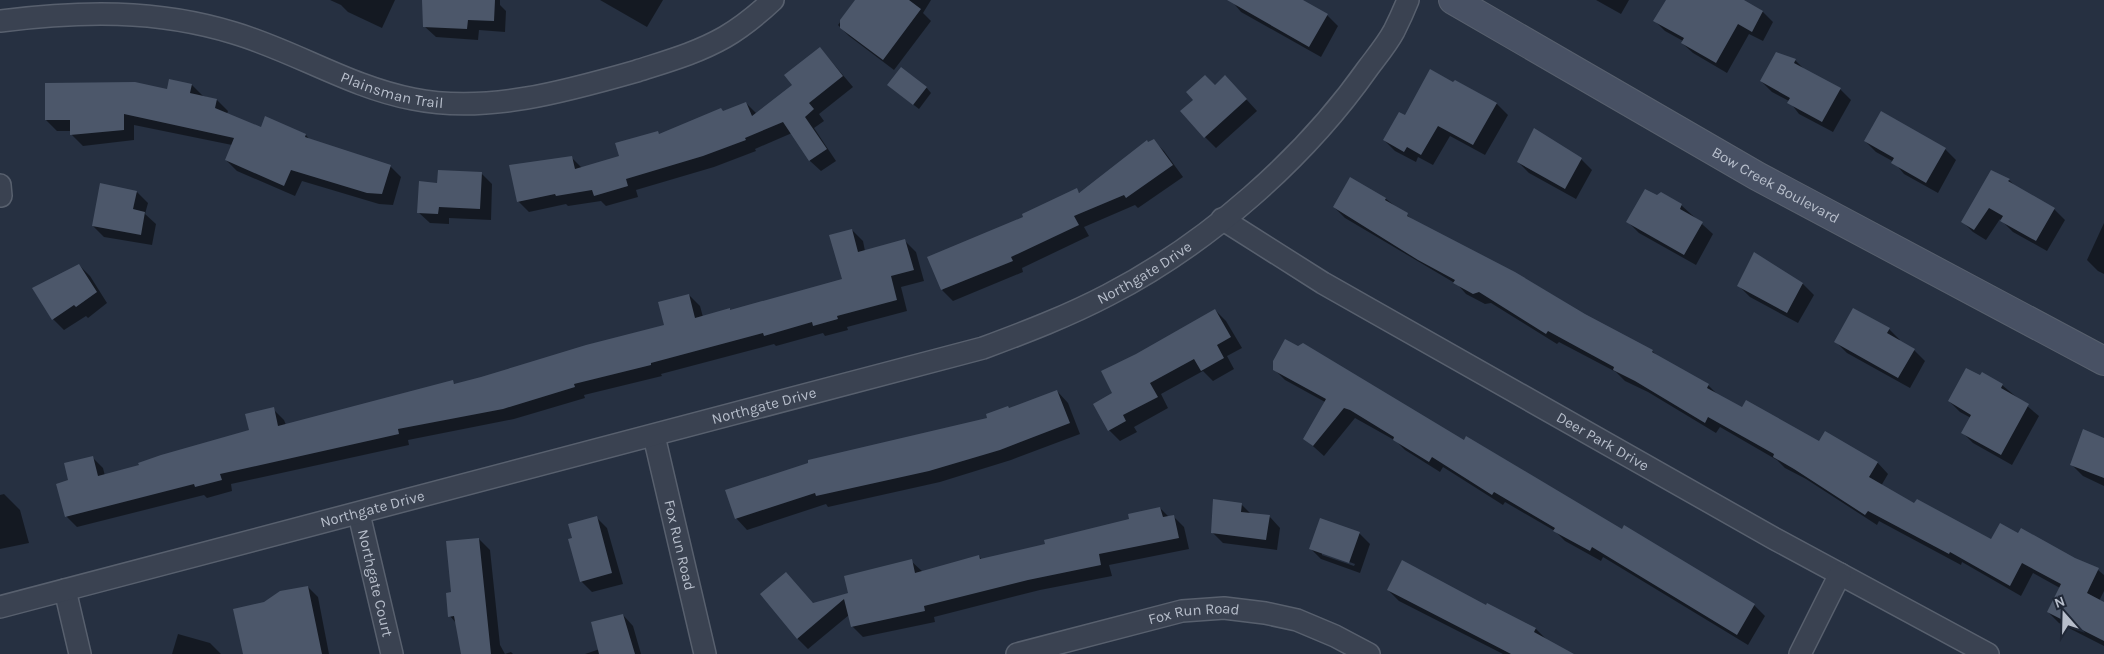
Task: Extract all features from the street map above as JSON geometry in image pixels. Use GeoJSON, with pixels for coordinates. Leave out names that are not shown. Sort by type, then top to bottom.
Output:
{"type":"FeatureCollection","features":[{"type":"Feature","properties":{"kind":"street","name":"Plainsman Trail"},"geometry":{"type":"LineString","coordinates":[[0,21],[56,14],[109,13],[172,19],[234,33],[372,89],[414,100],[458,104],[494,103],[588,85],[689,55],[726,37],[758,14],[773,0]]}},
{"type":"Feature","properties":{"kind":"street","name":"Northgate Drive"},"geometry":{"type":"LineString","coordinates":[[0,607],[983,348],[1048,324],[1126,284],[1168,259],[1222,219],[1276,174],[1315,135],[1345,100],[1394,32],[1408,0]]}},
{"type":"Feature","properties":{"kind":"street","name":"Bow Creek Boulevard"},"geometry":{"type":"LineString","coordinates":[[1453,0],[1757,176],[2104,361]]}},
{"type":"Feature","properties":{"kind":"street","name":"Deer Park Drive"},"geometry":{"type":"LineString","coordinates":[[1222,219],[1331,288],[1775,539],[1988,654]]}},
{"type":"Feature","properties":{"kind":"street","name":"Fox Run Road"},"geometry":{"type":"LineString","coordinates":[[654,436],[705,654]]}},
{"type":"Feature","properties":{"kind":"street","name":"Northgate Court"},"geometry":{"type":"LineString","coordinates":[[358,514],[392,654]]}},
{"type":"Feature","properties":{"kind":"street"},"geometry":{"type":"LineString","coordinates":[[1800,654],[1840,574]]}},
{"type":"Feature","properties":{"kind":"street"},"geometry":{"type":"LineString","coordinates":[[65,590],[80,654]]}},
{"type":"Feature","properties":{"kind":"street","name":"Fox Run Road"},"geometry":{"type":"LineString","coordinates":[[1016,654],[1182,611],[1224,608],[1265,613],[1297,620],[1335,636],[1368,654]]}},
{"type":"Feature","properties":{"kind":"building"},"geometry":{"type":"Polygon","coordinates":[[[422,0],[495,0],[494,21],[468,20],[467,29],[423,27],[422,0]]]}},
{"type":"Feature","properties":{"kind":"building"},"geometry":{"type":"Polygon","coordinates":[[[855,0],[909,0],[921,9],[883,60],[840,28],[840,20],[855,0]]]}},
{"type":"Feature","properties":{"kind":"building"},"geometry":{"type":"Polygon","coordinates":[[[1227,0],[1303,0],[1328,14],[1309,47],[1227,0]]]}},
{"type":"Feature","properties":{"kind":"building"},"geometry":{"type":"Polygon","coordinates":[[[1666,0],[1744,0],[1763,11],[1752,32],[1738,24],[1716,63],[1681,43],[1684,38],[1653,21],[1666,0]]]}},
{"type":"Feature","properties":{"kind":"building"},"geometry":{"type":"Polygon","coordinates":[[[820,47],[843,76],[809,103],[814,109],[805,117],[827,149],[809,161],[783,122],[745,138],[746,140],[703,156],[626,179],[628,186],[594,196],[592,190],[556,196],[555,194],[517,202],[509,165],[572,156],[575,169],[619,156],[615,143],[658,131],[659,134],[721,108],[723,111],[746,102],[752,116],[792,85],[784,75],[820,47]]]}},
{"type":"Feature","properties":{"kind":"building"},"geometry":{"type":"Polygon","coordinates":[[[1776,52],[1796,59],[1794,63],[1841,88],[1822,122],[1787,103],[1790,98],[1760,81],[1776,52]]]}},
{"type":"Feature","properties":{"kind":"building"},"geometry":{"type":"Polygon","coordinates":[[[901,67],[927,87],[913,105],[887,85],[901,67]]]}},
{"type":"Feature","properties":{"kind":"building"},"geometry":{"type":"Polygon","coordinates":[[[1430,69],[1453,82],[1455,80],[1497,103],[1473,145],[1438,126],[1421,155],[1407,147],[1404,152],[1383,140],[1399,112],[1405,115],[1430,69]]]}},
{"type":"Feature","properties":{"kind":"building"},"geometry":{"type":"Polygon","coordinates":[[[1205,75],[1215,85],[1225,75],[1247,99],[1204,138],[1180,111],[1193,100],[1186,92],[1205,75]]]}},
{"type":"Feature","properties":{"kind":"building"},"geometry":{"type":"Polygon","coordinates":[[[169,79],[192,84],[190,93],[217,99],[215,108],[261,127],[265,116],[306,134],[305,137],[391,165],[382,194],[367,193],[291,170],[284,186],[225,160],[234,138],[124,114],[124,130],[70,135],[70,120],[45,120],[45,83],[135,82],[167,89],[169,79]]]}},
{"type":"Feature","properties":{"kind":"building"},"geometry":{"type":"Polygon","coordinates":[[[1881,111],[1946,148],[1926,183],[1891,163],[1894,158],[1864,141],[1881,111]]]}},
{"type":"Feature","properties":{"kind":"building"},"geometry":{"type":"Polygon","coordinates":[[[1534,128],[1582,158],[1565,189],[1517,162],[1534,128]]]}},
{"type":"Feature","properties":{"kind":"building"},"geometry":{"type":"Polygon","coordinates":[[[1154,139],[1173,165],[1126,198],[1124,195],[1074,216],[1079,225],[1011,257],[1013,261],[941,290],[927,257],[1023,217],[1022,214],[1077,188],[1079,193],[1147,140],[1148,142],[1154,139]]]}},
{"type":"Feature","properties":{"kind":"building"},"geometry":{"type":"Polygon","coordinates":[[[438,170],[482,172],[480,209],[439,207],[438,214],[417,213],[419,181],[437,183],[438,170]]]}},
{"type":"Feature","properties":{"kind":"building"},"geometry":{"type":"Polygon","coordinates":[[[1991,170],[2010,179],[2008,181],[2055,208],[2036,241],[2000,221],[2003,216],[1989,208],[1974,230],[1961,222],[1991,170]]]}},
{"type":"Feature","properties":{"kind":"building"},"geometry":{"type":"Polygon","coordinates":[[[1350,177],[1408,213],[1407,216],[1515,272],[1585,314],[1653,350],[1652,352],[1709,384],[1707,388],[1742,407],[1746,400],[1819,441],[1825,431],[1878,462],[1869,477],[1914,503],[1917,499],[1991,539],[2000,523],[2018,533],[2021,528],[2075,558],[2099,568],[2087,593],[2104,602],[2104,641],[2047,612],[2061,584],[2022,563],[2010,586],[1950,552],[1949,554],[1868,511],[1865,515],[1773,457],[1774,454],[1708,417],[1705,423],[1613,370],[1614,367],[1548,331],[1546,334],[1479,292],[1473,294],[1453,283],[1455,280],[1418,260],[1333,207],[1350,177]]]}},
{"type":"Feature","properties":{"kind":"building"},"geometry":{"type":"Polygon","coordinates":[[[100,183],[137,191],[133,209],[145,212],[141,235],[92,226],[100,183]]]}},
{"type":"Feature","properties":{"kind":"building"},"geometry":{"type":"Polygon","coordinates":[[[1645,189],[1657,195],[1661,192],[1682,204],[1680,209],[1703,222],[1684,255],[1626,222],[1645,189]]]}},
{"type":"Feature","properties":{"kind":"building"},"geometry":{"type":"Polygon","coordinates":[[[852,229],[858,252],[905,239],[914,270],[891,276],[897,300],[837,316],[838,319],[813,326],[812,322],[764,336],[763,333],[651,363],[651,365],[574,384],[575,387],[503,409],[398,429],[399,434],[220,474],[222,480],[195,487],[194,484],[65,517],[56,484],[68,480],[64,463],[93,456],[98,476],[139,465],[138,463],[161,455],[249,430],[245,414],[274,407],[278,426],[453,380],[454,384],[481,377],[586,345],[664,325],[658,302],[689,294],[695,318],[842,279],[829,235],[852,229]]]}},
{"type":"Feature","properties":{"kind":"building"},"geometry":{"type":"Polygon","coordinates":[[[1754,252],[1803,283],[1787,313],[1737,286],[1754,252]]]}},
{"type":"Feature","properties":{"kind":"building"},"geometry":{"type":"Polygon","coordinates":[[[79,264],[97,292],[76,307],[74,305],[52,320],[32,288],[79,264]]]}},
{"type":"Feature","properties":{"kind":"building"},"geometry":{"type":"Polygon","coordinates":[[[1853,308],[1890,328],[1887,333],[1915,349],[1898,378],[1834,342],[1853,308]]]}},
{"type":"Feature","properties":{"kind":"building"},"geometry":{"type":"Polygon","coordinates":[[[1215,309],[1231,337],[1217,345],[1224,358],[1201,371],[1194,359],[1150,383],[1158,397],[1123,415],[1126,421],[1108,431],[1093,404],[1112,393],[1101,371],[1136,354],[1215,309]]]}},
{"type":"Feature","properties":{"kind":"building"},"geometry":{"type":"Polygon","coordinates":[[[1285,339],[1298,346],[1303,343],[1464,440],[1466,436],[1622,529],[1624,525],[1755,604],[1737,635],[1592,547],[1590,551],[1553,531],[1555,528],[1494,492],[1492,495],[1432,457],[1429,462],[1393,440],[1394,437],[1350,410],[1344,408],[1313,446],[1303,439],[1326,399],[1273,370],[1273,361],[1285,339]]]}},
{"type":"Feature","properties":{"kind":"building"},"geometry":{"type":"Polygon","coordinates":[[[1966,368],[1980,375],[1982,372],[2003,384],[2001,388],[2029,404],[2001,455],[1961,433],[1971,415],[1948,401],[1966,368]]]}},
{"type":"Feature","properties":{"kind":"building"},"geometry":{"type":"Polygon","coordinates":[[[1057,390],[1070,423],[1000,450],[929,471],[816,496],[815,493],[735,519],[725,490],[808,463],[808,460],[987,418],[986,414],[1008,406],[1009,408],[1057,390]]]}},
{"type":"Feature","properties":{"kind":"building"},"geometry":{"type":"Polygon","coordinates":[[[2083,429],[2104,438],[2104,478],[2070,465],[2083,429]]]}},
{"type":"Feature","properties":{"kind":"building"},"geometry":{"type":"Polygon","coordinates":[[[1213,499],[1242,503],[1241,512],[1270,515],[1266,540],[1211,533],[1213,499]]]}},
{"type":"Feature","properties":{"kind":"building"},"geometry":{"type":"Polygon","coordinates":[[[1160,507],[1163,517],[1174,515],[1179,538],[1099,554],[1101,565],[1028,580],[924,606],[925,611],[851,627],[844,599],[797,639],[760,594],[786,572],[813,603],[848,593],[844,576],[912,559],[915,573],[979,555],[980,559],[1045,544],[1044,540],[1129,519],[1128,514],[1160,507]]]}},
{"type":"Feature","properties":{"kind":"building"},"geometry":{"type":"Polygon","coordinates":[[[597,516],[612,573],[580,582],[568,539],[572,538],[568,524],[597,516]]]}},
{"type":"Feature","properties":{"kind":"building"},"geometry":{"type":"Polygon","coordinates":[[[1320,518],[1360,532],[1349,563],[1309,549],[1320,518]]]}},
{"type":"Feature","properties":{"kind":"building"},"geometry":{"type":"Polygon","coordinates":[[[479,538],[491,654],[461,654],[454,616],[448,617],[446,593],[451,592],[446,541],[479,538]]]}},
{"type":"Feature","properties":{"kind":"building"},"geometry":{"type":"Polygon","coordinates":[[[1402,560],[1486,605],[1487,603],[1536,628],[1534,632],[1574,654],[1511,654],[1387,590],[1402,560]]]}},
{"type":"Feature","properties":{"kind":"building"},"geometry":{"type":"Polygon","coordinates":[[[308,586],[322,654],[243,654],[233,609],[264,602],[280,591],[308,586]]]}},
{"type":"Feature","properties":{"kind":"building"},"geometry":{"type":"Polygon","coordinates":[[[623,614],[635,654],[599,654],[591,622],[623,614]]]}}]}
